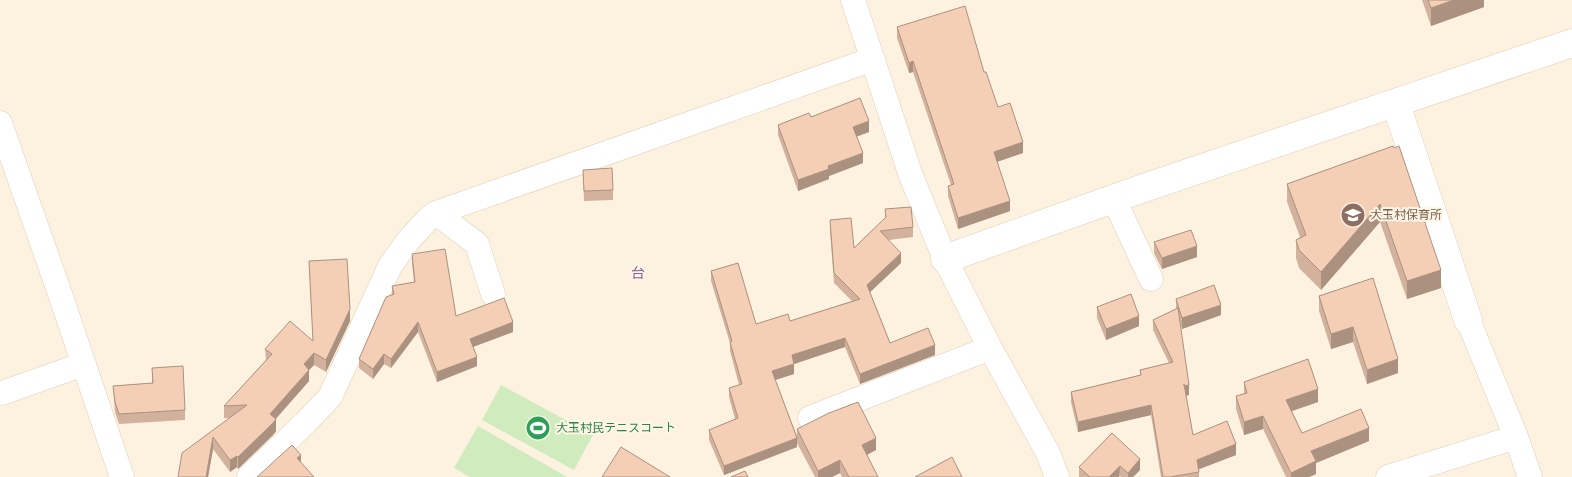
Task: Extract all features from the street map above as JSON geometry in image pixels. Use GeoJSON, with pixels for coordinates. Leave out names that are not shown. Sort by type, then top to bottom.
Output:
{"type":"FeatureCollection","features":[{"type":"Feature","properties":{"kind":"street"},"geometry":{"type":"LineString","coordinates":[[853,0],[911,176],[945,259],[990,348],[1048,453],[1057,477]]}},
{"type":"Feature","properties":{"kind":"street"},"geometry":{"type":"LineString","coordinates":[[945,259],[1114,199],[1572,43]]}},
{"type":"Feature","properties":{"kind":"street"},"geometry":{"type":"LineString","coordinates":[[249,477],[306,423],[330,397],[390,266],[408,241],[436,213],[873,59]]}},
{"type":"Feature","properties":{"kind":"street"},"geometry":{"type":"LineString","coordinates":[[1396,104],[1468,320],[1516,437],[1530,477]]}},
{"type":"Feature","properties":{"kind":"street"},"geometry":{"type":"LineString","coordinates":[[0,123],[122,477]]}},
{"type":"Feature","properties":{"kind":"street"},"geometry":{"type":"LineString","coordinates":[[1114,199],[1151,279]]}},
{"type":"Feature","properties":{"kind":"street"},"geometry":{"type":"LineString","coordinates":[[436,213],[477,244],[493,294]]}},
{"type":"Feature","properties":{"kind":"street"},"geometry":{"type":"LineString","coordinates":[[810,418],[990,348]]}},
{"type":"Feature","properties":{"kind":"street"},"geometry":{"type":"LineString","coordinates":[[2,392],[84,364]]}},
{"type":"Feature","properties":{"kind":"street"},"geometry":{"type":"LineString","coordinates":[[1388,477],[1516,437]]}},
{"type":"Feature","properties":{"kind":"green space","name":"大玉村民テニスコート"},"geometry":{"type":"Polygon","coordinates":[[[501,385],[593,435],[574,470],[482,420],[501,385]]]}},
{"type":"Feature","properties":{"kind":"green space","name":"大玉村民テニスコート"},"geometry":{"type":"Polygon","coordinates":[[[478,426],[567,477],[470,477],[454,468],[478,426]]]}},
{"type":"Feature","properties":{"kind":"building"},"geometry":{"type":"Polygon","coordinates":[[[1428,0],[1454,0],[1431,8],[1428,0]]]}},
{"type":"Feature","properties":{"kind":"building"},"geometry":{"type":"Polygon","coordinates":[[[965,6],[984,72],[986,72],[998,107],[1010,103],[1023,142],[994,152],[1010,201],[958,218],[948,186],[954,184],[913,61],[909,63],[897,27],[965,6]]]}},
{"type":"Feature","properties":{"kind":"building"},"geometry":{"type":"Polygon","coordinates":[[[860,98],[869,121],[853,127],[863,153],[828,166],[829,169],[798,180],[778,125],[809,113],[811,117],[860,98]]]}},
{"type":"Feature","properties":{"kind":"building"},"geometry":{"type":"Polygon","coordinates":[[[1393,146],[1394,148],[1399,146],[1441,270],[1407,281],[1380,204],[1321,272],[1299,250],[1296,240],[1306,235],[1287,184],[1393,146]]]}},
{"type":"Feature","properties":{"kind":"building"},"geometry":{"type":"Polygon","coordinates":[[[612,168],[613,190],[584,191],[583,170],[612,168]]]}},
{"type":"Feature","properties":{"kind":"building"},"geometry":{"type":"Polygon","coordinates":[[[911,207],[913,227],[880,231],[901,253],[867,285],[890,343],[928,328],[935,345],[860,374],[845,338],[792,355],[794,364],[772,371],[797,438],[724,466],[709,430],[738,418],[729,388],[742,384],[730,342],[732,341],[711,271],[738,263],[756,324],[788,314],[790,321],[860,299],[834,273],[830,220],[851,218],[854,248],[886,217],[885,209],[911,207]]]}},
{"type":"Feature","properties":{"kind":"building"},"geometry":{"type":"Polygon","coordinates":[[[1191,230],[1197,246],[1162,258],[1154,242],[1191,230]]]}},
{"type":"Feature","properties":{"kind":"building"},"geometry":{"type":"Polygon","coordinates":[[[445,249],[456,316],[504,298],[513,322],[470,339],[477,357],[437,372],[418,322],[391,359],[384,354],[373,369],[359,359],[386,297],[394,294],[392,286],[415,282],[412,254],[445,249]]]}},
{"type":"Feature","properties":{"kind":"building"},"geometry":{"type":"Polygon","coordinates":[[[347,259],[350,309],[326,360],[314,353],[304,364],[309,370],[270,414],[276,419],[238,457],[230,460],[213,437],[206,477],[178,477],[182,453],[247,405],[224,406],[272,354],[265,349],[290,321],[313,341],[309,261],[347,259]]]}},
{"type":"Feature","properties":{"kind":"building"},"geometry":{"type":"Polygon","coordinates":[[[1373,278],[1398,359],[1367,370],[1353,327],[1331,334],[1319,296],[1373,278]]]}},
{"type":"Feature","properties":{"kind":"building"},"geometry":{"type":"Polygon","coordinates":[[[1214,285],[1221,305],[1182,318],[1176,299],[1214,285]]]}},
{"type":"Feature","properties":{"kind":"building"},"geometry":{"type":"Polygon","coordinates":[[[1131,294],[1139,316],[1106,329],[1097,307],[1131,294]]]}},
{"type":"Feature","properties":{"kind":"building"},"geometry":{"type":"Polygon","coordinates":[[[1178,308],[1189,385],[1184,386],[1193,435],[1227,421],[1236,444],[1197,460],[1199,472],[1163,477],[1151,405],[1078,422],[1071,392],[1141,375],[1140,370],[1173,362],[1153,320],[1178,308]]]}},
{"type":"Feature","properties":{"kind":"building"},"geometry":{"type":"Polygon","coordinates":[[[1308,359],[1318,389],[1286,400],[1302,433],[1361,409],[1369,428],[1311,451],[1316,461],[1291,473],[1263,416],[1244,422],[1236,396],[1247,393],[1244,382],[1308,359]]]}},
{"type":"Feature","properties":{"kind":"building"},"geometry":{"type":"Polygon","coordinates":[[[183,366],[185,410],[119,414],[113,386],[153,383],[152,368],[183,366]]]}},
{"type":"Feature","properties":{"kind":"building"},"geometry":{"type":"Polygon","coordinates":[[[858,402],[876,438],[862,445],[878,477],[849,477],[840,460],[818,471],[797,429],[829,413],[858,402]]]}},
{"type":"Feature","properties":{"kind":"building"},"geometry":{"type":"Polygon","coordinates":[[[1112,433],[1140,459],[1128,473],[1120,466],[1109,477],[1090,477],[1079,467],[1112,433]]]}},
{"type":"Feature","properties":{"kind":"building"},"geometry":{"type":"Polygon","coordinates":[[[292,445],[301,455],[297,458],[314,477],[257,477],[292,445]]]}},
{"type":"Feature","properties":{"kind":"building"},"geometry":{"type":"Polygon","coordinates":[[[621,447],[670,477],[602,477],[621,447]]]}},
{"type":"Feature","properties":{"kind":"building"},"geometry":{"type":"Polygon","coordinates":[[[952,457],[962,477],[915,477],[952,457]]]}},
{"type":"Feature","properties":{"kind":"building"},"geometry":{"type":"Polygon","coordinates":[[[745,471],[748,477],[731,477],[745,471]]]}},
{"type":"Feature","properties":{"kind":"place","name":"大玉村保育所"},"geometry":{"type":"Point","coordinates":[1353,215]}},
{"type":"Feature","properties":{"kind":"place","name":"大玉村民テニスコート"},"geometry":{"type":"Point","coordinates":[538,428]}},
{"type":"Feature","properties":{"kind":"district","name":"台"},"geometry":{"type":"Point","coordinates":[638,273]}}]}
